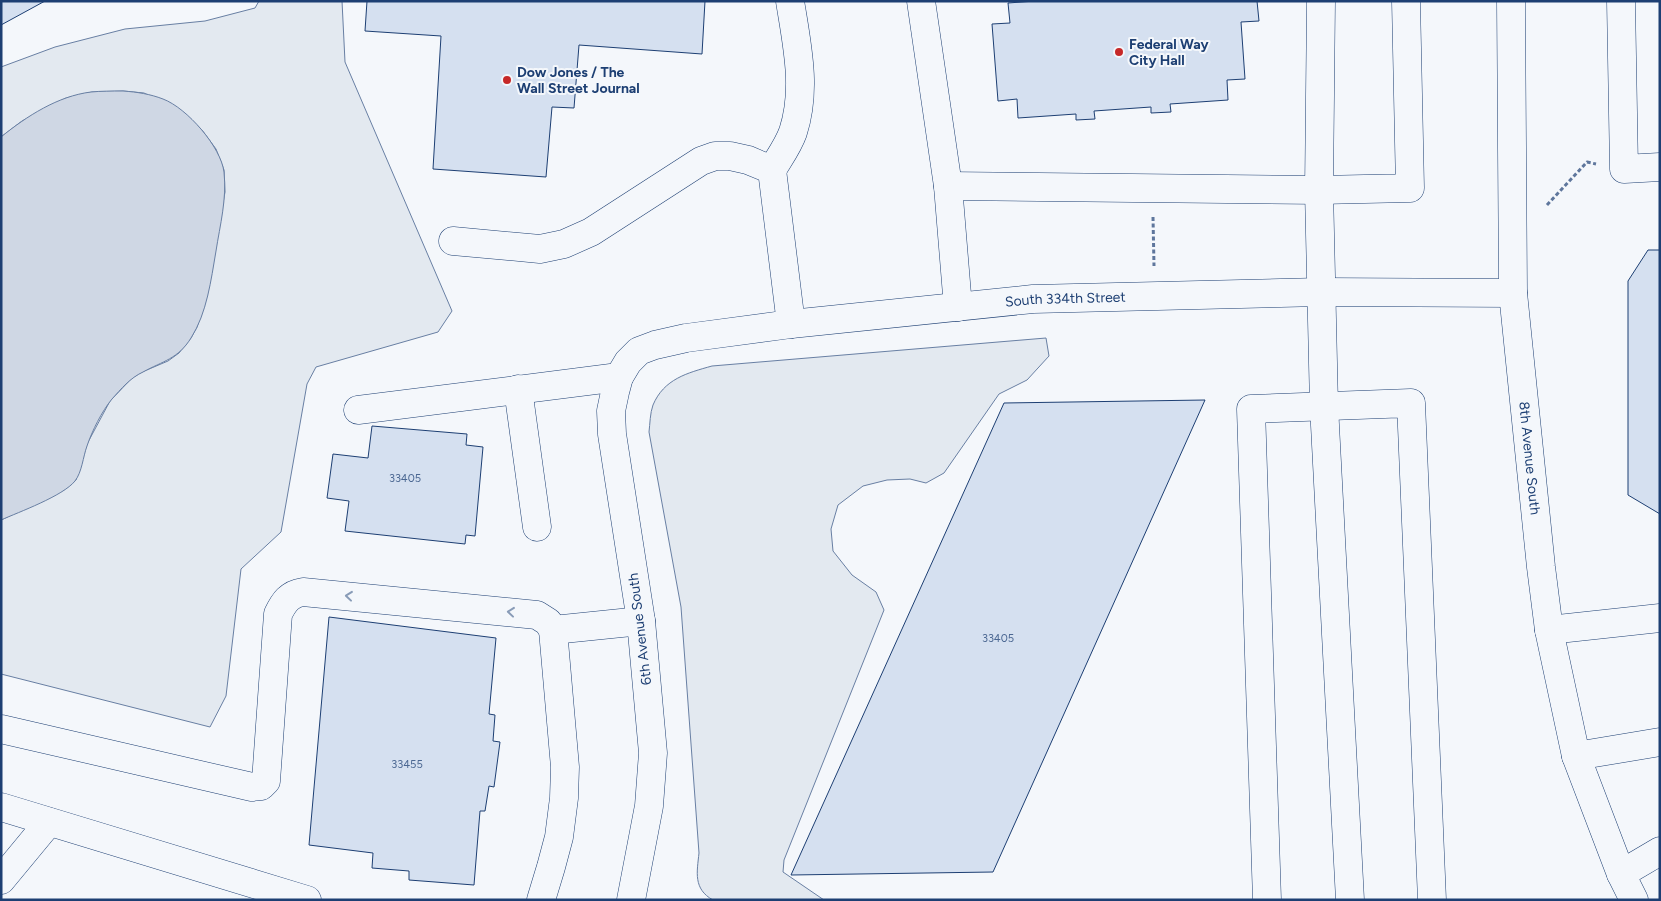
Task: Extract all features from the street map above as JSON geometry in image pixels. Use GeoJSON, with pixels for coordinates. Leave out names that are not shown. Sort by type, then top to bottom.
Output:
{"type":"FeatureCollection","features":[{"type":"Feature","properties":{"kind":"street"},"geometry":{"type":"LineString","coordinates":[[790,1],[799,56],[799,109],[792,134],[772,170],[791,324]]}},
{"type":"Feature","properties":{"kind":"street"},"geometry":{"type":"LineString","coordinates":[[921,1],[948,186],[958,306]]}},
{"type":"Feature","properties":{"kind":"street"},"geometry":{"type":"LineString","coordinates":[[1321,1],[1319,190],[1324,406],[1350,900]]}},
{"type":"Feature","properties":{"kind":"street"},"geometry":{"type":"LineString","coordinates":[[948,186],[1319,190],[1410,188],[1406,1]]}},
{"type":"Feature","properties":{"kind":"street","name":"8th Avenue South"},"geometry":{"type":"LineString","coordinates":[[1511,1],[1513,293],[1549,630],[1576,756],[1621,874],[1634,900]]}},
{"type":"Feature","properties":{"kind":"street"},"geometry":{"type":"LineString","coordinates":[[1621,1],[1624,169],[1660,168]]}},
{"type":"Feature","properties":{"kind":"street"},"geometry":{"type":"LineString","coordinates":[[454,242],[540,249],[564,244],[591,232],[700,161],[715,156],[748,160],[772,170]]}},
{"type":"Feature","properties":{"kind":"street","name":"South 334th Street"},"geometry":{"type":"LineString","coordinates":[[624,369],[639,352],[655,345],[686,338],[791,324],[1033,299],[1321,292],[1513,293]]}},
{"type":"Feature","properties":{"kind":"street"},"geometry":{"type":"LineString","coordinates":[[358,410],[518,390],[624,369]]}},
{"type":"Feature","properties":{"kind":"street","name":"6th Avenue South"},"geometry":{"type":"LineString","coordinates":[[624,369],[611,411],[612,434],[642,621],[653,753],[649,806],[631,900]]}},
{"type":"Feature","properties":{"kind":"street"},"geometry":{"type":"LineString","coordinates":[[518,390],[536,527]]}},
{"type":"Feature","properties":{"kind":"street"},"geometry":{"type":"LineString","coordinates":[[1268,900],[1251,409],[1411,403],[1432,900]]}},
{"type":"Feature","properties":{"kind":"street"},"geometry":{"type":"LineString","coordinates":[[1,729],[252,787],[261,786],[266,780],[278,614],[283,604],[294,593],[303,592],[537,615],[548,622],[553,630],[565,768],[564,798],[559,836],[541,900]]}},
{"type":"Feature","properties":{"kind":"street"},"geometry":{"type":"LineString","coordinates":[[1549,630],[1660,618]]}},
{"type":"Feature","properties":{"kind":"street"},"geometry":{"type":"LineString","coordinates":[[553,630],[642,621]]}},
{"type":"Feature","properties":{"kind":"street"},"geometry":{"type":"LineString","coordinates":[[1576,756],[1660,742]]}},
{"type":"Feature","properties":{"kind":"street"},"geometry":{"type":"LineString","coordinates":[[1,807],[267,894],[308,900]]}},
{"type":"Feature","properties":{"kind":"street"},"geometry":{"type":"LineString","coordinates":[[1,880],[49,822]]}},
{"type":"Feature","properties":{"kind":"street"},"geometry":{"type":"LineString","coordinates":[[1621,874],[1660,851]]}},
{"type":"Feature","properties":{"kind":"path"},"geometry":{"type":"LineString","coordinates":[[1546,205],[1587,162],[1624,169]]}},
{"type":"Feature","properties":{"kind":"path"},"geometry":{"type":"LineString","coordinates":[[1153,188],[1154,266]]}},
{"type":"Feature","properties":{"kind":"shaded area"},"geometry":{"type":"Polygon","coordinates":[[[259,1],[342,1],[345,62],[452,311],[438,332],[316,367],[307,384],[281,532],[241,569],[226,696],[210,727],[1,674],[1,520],[64,490],[76,480],[87,444],[110,401],[132,378],[168,361],[179,353],[191,338],[197,327],[206,300],[225,192],[224,170],[216,149],[202,130],[184,113],[144,93],[123,91],[92,92],[66,98],[22,121],[1,137],[1,67],[55,47],[125,29],[205,21],[255,8],[259,1]]]}},
{"type":"Feature","properties":{"kind":"shaded area"},"geometry":{"type":"Polygon","coordinates":[[[123,91],[158,97],[182,111],[192,119],[210,140],[222,162],[225,182],[224,202],[205,307],[191,338],[181,351],[170,359],[134,377],[108,404],[92,434],[75,481],[51,498],[1,520],[1,137],[21,122],[55,102],[91,92],[123,91]]]}},
{"type":"Feature","properties":{"kind":"shaded area"},"geometry":{"type":"Polygon","coordinates":[[[1046,338],[1049,356],[1027,380],[999,394],[944,473],[926,483],[910,479],[887,480],[863,486],[838,505],[831,529],[833,551],[852,575],[876,592],[884,610],[784,860],[783,872],[824,900],[713,900],[702,891],[698,880],[699,853],[681,607],[649,432],[652,408],[658,396],[663,389],[677,378],[712,366],[1046,338]]]}},
{"type":"Feature","properties":{"kind":"building"},"geometry":{"type":"Polygon","coordinates":[[[1,1],[45,1],[1,25],[1,1]]]}},
{"type":"Feature","properties":{"kind":"building","name":"Dow Jones / The Wall Street Journal"},"geometry":{"type":"Polygon","coordinates":[[[367,1],[705,1],[702,54],[579,45],[574,108],[552,107],[546,177],[433,169],[441,36],[365,31],[367,1]]]}},
{"type":"Feature","properties":{"kind":"building","name":"Federal Way City Hall"},"geometry":{"type":"Polygon","coordinates":[[[1035,1],[1257,1],[1259,21],[1241,22],[1245,79],[1227,80],[1228,100],[1170,104],[1171,112],[1151,113],[1151,107],[1094,111],[1095,119],[1076,120],[1076,114],[1018,118],[1017,99],[998,101],[992,24],[1010,23],[1008,3],[1035,1]]]}},
{"type":"Feature","properties":{"kind":"building"},"geometry":{"type":"Polygon","coordinates":[[[1648,250],[1660,250],[1660,514],[1628,495],[1628,281],[1648,250]]]}},
{"type":"Feature","properties":{"kind":"building"},"geometry":{"type":"Polygon","coordinates":[[[1205,400],[993,872],[791,875],[1004,403],[1205,400]]]}},
{"type":"Feature","properties":{"kind":"building"},"geometry":{"type":"Polygon","coordinates":[[[372,426],[467,434],[466,445],[483,447],[475,536],[466,535],[465,544],[345,531],[349,501],[327,498],[333,454],[368,458],[372,426]]]}},
{"type":"Feature","properties":{"kind":"building"},"geometry":{"type":"Polygon","coordinates":[[[329,617],[496,638],[489,714],[495,715],[493,741],[500,742],[494,787],[489,786],[485,811],[480,811],[474,885],[409,880],[409,871],[372,868],[373,853],[309,845],[329,617]]]}},
{"type":"Feature","properties":{"kind":"place","name":"Federal Way City Hall"},"geometry":{"type":"Point","coordinates":[1119,52]}},
{"type":"Feature","properties":{"kind":"place","name":"Dow Jones / The Wall Street Journal"},"geometry":{"type":"Point","coordinates":[507,80]}}]}
